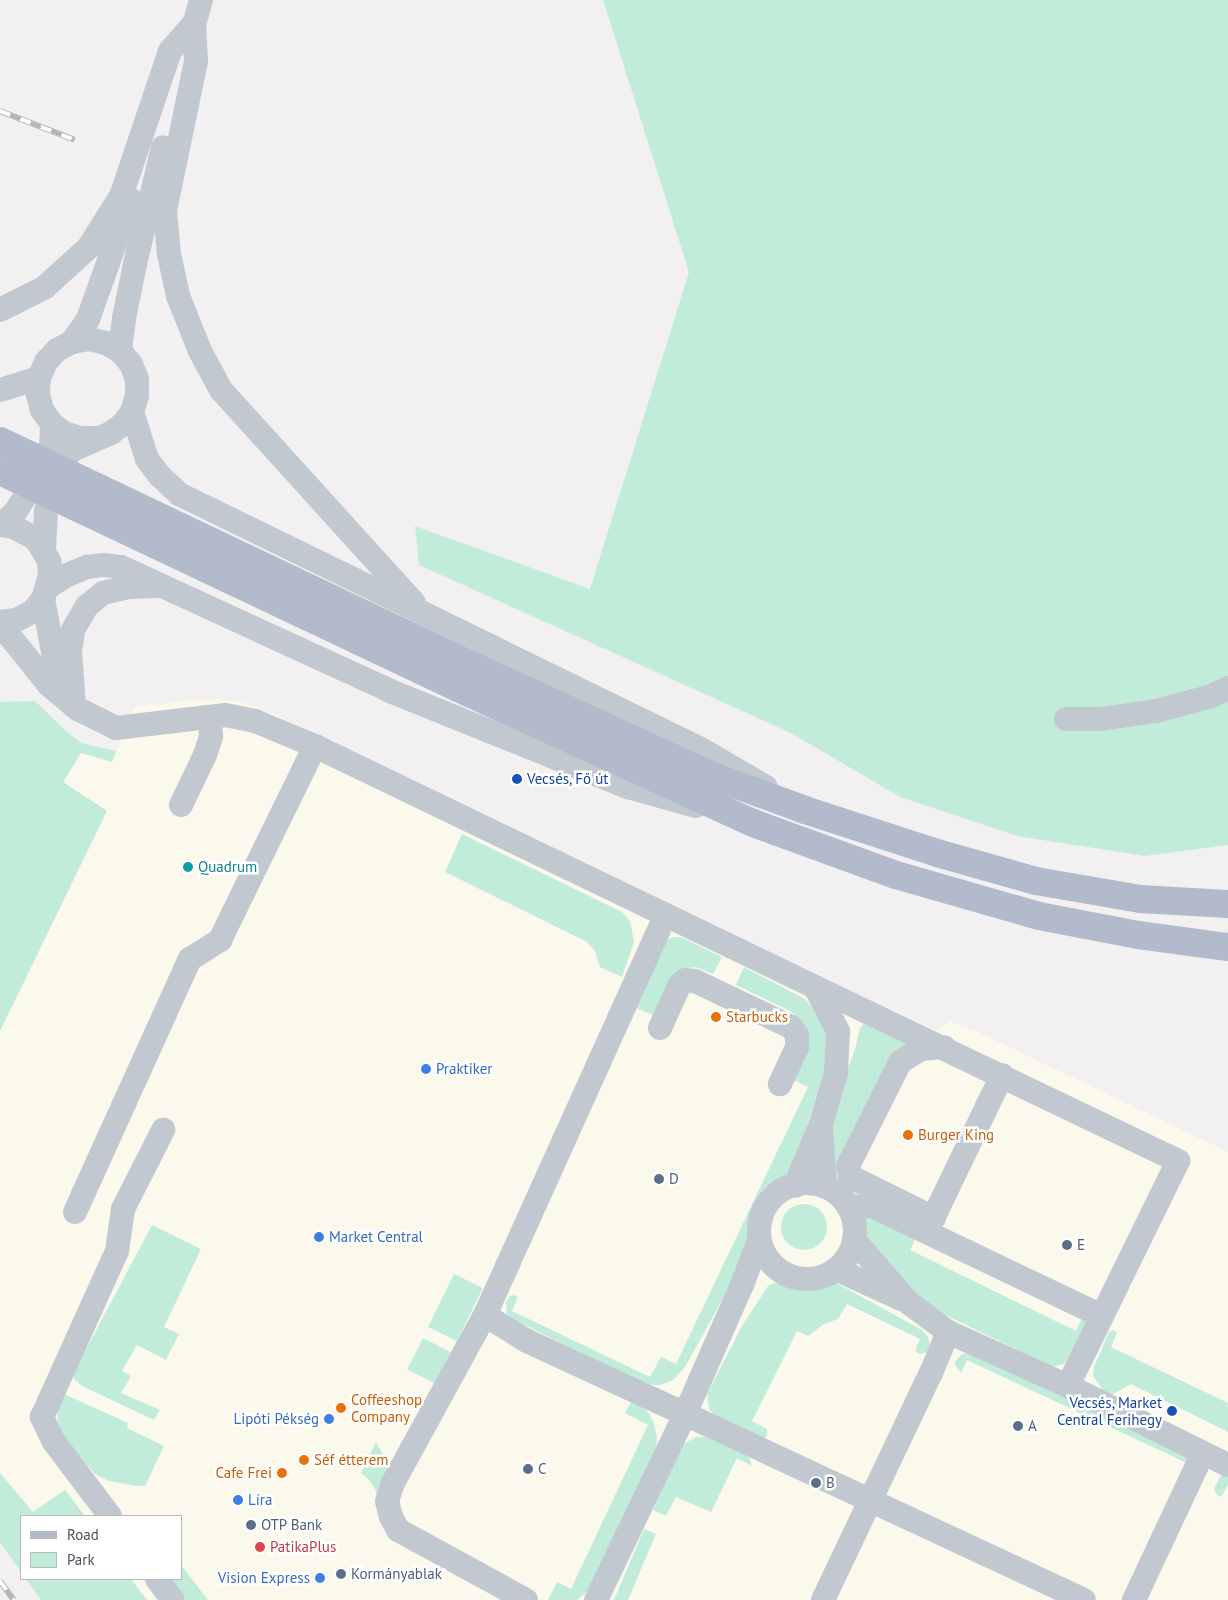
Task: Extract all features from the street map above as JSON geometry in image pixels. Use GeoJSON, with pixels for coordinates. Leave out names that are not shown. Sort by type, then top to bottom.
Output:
{"type":"FeatureCollection","features":[{"type":"Feature","properties":{"kind":"main road"},"geometry":{"type":"LineString","coordinates":[[0,441],[753,823],[896,875],[1039,916],[1138,935],[1228,947]]}},
{"type":"Feature","properties":{"kind":"main road"},"geometry":{"type":"LineString","coordinates":[[0,471],[463,676],[805,810],[937,853],[1036,881],[1140,899],[1228,904]]}},
{"type":"Feature","properties":{"kind":"street"},"geometry":{"type":"LineString","coordinates":[[72,342],[88,319],[201,0]]}},
{"type":"Feature","properties":{"kind":"street"},"geometry":{"type":"LineString","coordinates":[[0,310],[44,288],[89,248],[121,196],[170,50],[194,23]]}},
{"type":"Feature","properties":{"kind":"street"},"geometry":{"type":"LineString","coordinates":[[120,351],[135,264],[194,23]]}},
{"type":"Feature","properties":{"kind":"street"},"geometry":{"type":"LineString","coordinates":[[194,23],[196,61],[166,211],[169,254],[178,296],[200,351],[221,390],[423,613]]}},
{"type":"Feature","properties":{"kind":"street"},"geometry":{"type":"LineString","coordinates":[[44,549],[46,511],[52,487],[70,451],[110,433],[123,424],[132,412],[137,396],[137,379],[131,364],[120,351],[106,343],[89,340],[72,342],[57,350],[46,362],[39,378],[38,394],[42,410],[52,424],[64,433],[80,438],[96,438]]}},
{"type":"Feature","properties":{"kind":"street"},"geometry":{"type":"LineString","coordinates":[[0,390],[39,378]]}},
{"type":"Feature","properties":{"kind":"street"},"geometry":{"type":"LineString","coordinates":[[132,412],[147,458],[160,476],[179,494],[701,749],[805,810]]}},
{"type":"Feature","properties":{"kind":"street"},"geometry":{"type":"LineString","coordinates":[[1,525],[16,511],[37,478],[51,446],[52,424]]}},
{"type":"Feature","properties":{"kind":"street"},"geometry":{"type":"LineString","coordinates":[[1,525],[14,526],[26,532],[44,549],[49,561],[50,574],[46,593],[53,652],[74,706]]}},
{"type":"Feature","properties":{"kind":"street"},"geometry":{"type":"LineString","coordinates":[[753,823],[619,783],[390,691],[158,586],[121,567],[104,565],[87,567],[67,575],[46,593],[32,612],[16,620],[0,623],[49,685],[74,706],[116,728],[226,715],[255,721],[315,746],[1178,1161],[1068,1386]]}},
{"type":"Feature","properties":{"kind":"street"},"geometry":{"type":"LineString","coordinates":[[74,706],[70,652],[73,630],[87,606],[103,593],[129,587],[158,586]]}},
{"type":"Feature","properties":{"kind":"street"},"geometry":{"type":"LineString","coordinates":[[1066,719],[1101,719],[1156,711],[1209,697],[1228,688]]}},
{"type":"Feature","properties":{"kind":"street"},"geometry":{"type":"LineString","coordinates":[[182,805],[205,755],[211,736],[210,717]]}},
{"type":"Feature","properties":{"kind":"street"},"geometry":{"type":"LineString","coordinates":[[75,1212],[190,959],[220,940],[315,746]]}},
{"type":"Feature","properties":{"kind":"street"},"geometry":{"type":"LineString","coordinates":[[526,1600],[398,1530],[391,1517],[387,1501],[393,1482],[484,1316],[666,914]]}},
{"type":"Feature","properties":{"kind":"street"},"geometry":{"type":"LineString","coordinates":[[660,1028],[679,986],[685,980],[694,981],[791,1026],[797,1035],[797,1047],[780,1084]]}},
{"type":"Feature","properties":{"kind":"street"},"geometry":{"type":"LineString","coordinates":[[795,1186],[821,1124],[836,1072],[838,1031],[815,987]]}},
{"type":"Feature","properties":{"kind":"street"},"geometry":{"type":"LineString","coordinates":[[944,1047],[921,1049],[900,1062],[848,1166],[851,1177],[930,1225],[1102,1316]]}},
{"type":"Feature","properties":{"kind":"street"},"geometry":{"type":"LineString","coordinates":[[930,1225],[1002,1075]]}},
{"type":"Feature","properties":{"kind":"street"},"geometry":{"type":"LineString","coordinates":[[821,1124],[825,1186]]}},
{"type":"Feature","properties":{"kind":"street"},"geometry":{"type":"LineString","coordinates":[[109,1515],[54,1442],[42,1417],[117,1251],[123,1209],[163,1130]]}},
{"type":"Feature","properties":{"kind":"street"},"geometry":{"type":"LineString","coordinates":[[809,1183],[825,1186],[839,1196],[849,1208],[854,1224],[854,1240],[848,1256],[836,1270],[821,1277],[804,1279],[790,1277],[776,1269],[765,1256],[759,1240],[759,1224],[762,1212],[772,1198],[785,1188],[809,1183]]}},
{"type":"Feature","properties":{"kind":"street"},"geometry":{"type":"LineString","coordinates":[[849,1208],[872,1206],[930,1225]]}},
{"type":"Feature","properties":{"kind":"street"},"geometry":{"type":"LineString","coordinates":[[596,1600],[685,1414],[730,1313],[759,1240]]}},
{"type":"Feature","properties":{"kind":"street"},"geometry":{"type":"LineString","coordinates":[[854,1240],[909,1302],[948,1332],[1068,1386],[1228,1464]]}},
{"type":"Feature","properties":{"kind":"street"},"geometry":{"type":"LineString","coordinates":[[730,1313],[776,1269]]}},
{"type":"Feature","properties":{"kind":"street"},"geometry":{"type":"LineString","coordinates":[[836,1270],[909,1302]]}},
{"type":"Feature","properties":{"kind":"street"},"geometry":{"type":"LineString","coordinates":[[484,1316],[527,1341],[1084,1600]]}},
{"type":"Feature","properties":{"kind":"street"},"geometry":{"type":"LineString","coordinates":[[823,1600],[932,1373],[948,1332]]}},
{"type":"Feature","properties":{"kind":"street"},"geometry":{"type":"LineString","coordinates":[[1134,1600],[1203,1453]]}},
{"type":"Feature","properties":{"kind":"street"},"geometry":{"type":"LineString","coordinates":[[158,1580],[173,1600]]}},
{"type":"Feature","properties":{"kind":"shaded area"},"geometry":{"type":"Polygon","coordinates":[[[199,699],[238,701],[272,713],[830,982],[937,1030],[950,1021],[980,1033],[1228,1152],[1228,1600],[147,1600],[132,1580],[182,1580],[182,1515],[84,1515],[65,1490],[33,1512],[0,1473],[0,1031],[107,811],[63,782],[81,753],[112,762],[135,707],[199,699]]]}},
{"type":"Feature","properties":{"kind":"green space"},"geometry":{"type":"Polygon","coordinates":[[[603,0],[1228,0],[1228,845],[1145,856],[1017,836],[900,797],[791,733],[419,565],[415,526],[590,589],[689,272],[603,0]]]}},
{"type":"Feature","properties":{"kind":"green space"},"geometry":{"type":"Polygon","coordinates":[[[35,701],[68,733],[82,743],[116,751],[112,762],[81,753],[63,782],[107,811],[0,1031],[0,702],[35,701]]]}},
{"type":"Feature","properties":{"kind":"green space"},"geometry":{"type":"Polygon","coordinates":[[[462,834],[622,912],[630,921],[634,942],[622,977],[600,967],[595,951],[587,942],[445,872],[462,834]]]}},
{"type":"Feature","properties":{"kind":"green space"},"geometry":{"type":"Polygon","coordinates":[[[673,937],[681,937],[722,957],[713,974],[696,967],[687,968],[657,1017],[634,1007],[665,941],[673,937]]]}},
{"type":"Feature","properties":{"kind":"green space"},"geometry":{"type":"Polygon","coordinates":[[[744,967],[805,999],[819,1016],[826,1031],[827,1062],[799,1153],[790,1173],[762,1195],[750,1217],[747,1251],[743,1262],[685,1367],[673,1380],[660,1385],[652,1385],[626,1376],[507,1316],[506,1302],[510,1296],[518,1297],[512,1311],[650,1377],[661,1357],[676,1364],[808,1087],[787,1077],[798,1018],[790,1011],[736,985],[744,967]]]}},
{"type":"Feature","properties":{"kind":"green space"},"geometry":{"type":"Polygon","coordinates":[[[867,1020],[919,1042],[845,1164],[874,1194],[846,1199],[835,1187],[831,1135],[839,1094],[856,1046],[860,1028],[867,1020]]]}},
{"type":"Feature","properties":{"kind":"green space"},"geometry":{"type":"Polygon","coordinates":[[[809,1204],[821,1210],[826,1218],[826,1236],[821,1244],[813,1249],[799,1250],[787,1244],[782,1236],[781,1222],[787,1210],[795,1205],[809,1204]]]}},
{"type":"Feature","properties":{"kind":"green space"},"geometry":{"type":"Polygon","coordinates":[[[872,1216],[917,1236],[910,1250],[1076,1331],[1084,1314],[1090,1319],[1072,1357],[1064,1364],[1052,1367],[915,1300],[857,1231],[861,1219],[872,1216]]]}},
{"type":"Feature","properties":{"kind":"green space"},"geometry":{"type":"Polygon","coordinates":[[[152,1225],[201,1249],[164,1327],[179,1334],[166,1360],[137,1345],[122,1371],[131,1376],[121,1393],[160,1410],[154,1420],[82,1386],[74,1379],[74,1372],[152,1225]]]}},
{"type":"Feature","properties":{"kind":"green space"},"geometry":{"type":"Polygon","coordinates":[[[454,1274],[483,1288],[457,1341],[428,1327],[454,1274]]]}},
{"type":"Feature","properties":{"kind":"green space"},"geometry":{"type":"Polygon","coordinates":[[[831,1280],[922,1330],[928,1337],[929,1352],[920,1354],[915,1351],[920,1339],[847,1304],[838,1319],[824,1324],[808,1336],[797,1331],[752,1421],[767,1429],[767,1436],[763,1439],[715,1417],[709,1408],[707,1394],[742,1326],[768,1286],[775,1283],[796,1288],[808,1288],[820,1286],[831,1280]]]}},
{"type":"Feature","properties":{"kind":"green space"},"geometry":{"type":"Polygon","coordinates":[[[1113,1330],[1117,1332],[1111,1347],[1228,1403],[1228,1432],[1131,1384],[1111,1395],[1104,1392],[1093,1376],[1094,1367],[1109,1332],[1113,1330]]]}},
{"type":"Feature","properties":{"kind":"green space"},"geometry":{"type":"Polygon","coordinates":[[[423,1338],[451,1352],[435,1383],[407,1369],[423,1338]]]}},
{"type":"Feature","properties":{"kind":"green space"},"geometry":{"type":"Polygon","coordinates":[[[973,1353],[1192,1456],[1187,1463],[967,1360],[961,1373],[954,1363],[962,1354],[973,1353]]]}},
{"type":"Feature","properties":{"kind":"green space"},"geometry":{"type":"Polygon","coordinates":[[[64,1394],[128,1423],[127,1428],[164,1446],[145,1486],[109,1481],[95,1474],[73,1450],[62,1434],[58,1421],[57,1408],[64,1394]]]}},
{"type":"Feature","properties":{"kind":"green space"},"geometry":{"type":"Polygon","coordinates":[[[632,1400],[644,1406],[653,1421],[657,1437],[656,1449],[590,1589],[577,1600],[548,1600],[557,1582],[571,1589],[648,1425],[625,1413],[632,1400]]]}},
{"type":"Feature","properties":{"kind":"green space"},"geometry":{"type":"Polygon","coordinates":[[[696,1437],[706,1437],[749,1457],[752,1466],[737,1458],[711,1512],[676,1497],[666,1516],[653,1510],[683,1444],[696,1437]]]}},
{"type":"Feature","properties":{"kind":"green space"},"geometry":{"type":"Polygon","coordinates":[[[376,1442],[385,1458],[388,1473],[379,1497],[370,1481],[361,1473],[376,1442]]]}},
{"type":"Feature","properties":{"kind":"green space"},"geometry":{"type":"Polygon","coordinates":[[[0,1473],[33,1512],[65,1490],[84,1515],[20,1515],[20,1571],[0,1542],[0,1473]]]}},
{"type":"Feature","properties":{"kind":"green space"},"geometry":{"type":"Polygon","coordinates":[[[1222,1474],[1228,1476],[1228,1485],[1221,1497],[1216,1494],[1214,1488],[1222,1474]]]}},
{"type":"Feature","properties":{"kind":"green space"},"geometry":{"type":"Polygon","coordinates":[[[644,1529],[656,1534],[628,1600],[614,1600],[644,1529]]]}},
{"type":"Feature","properties":{"kind":"green space"},"geometry":{"type":"Polygon","coordinates":[[[182,1566],[208,1600],[185,1600],[171,1580],[182,1580],[182,1566]]]}},
{"type":"Feature","properties":{"kind":"green space"},"geometry":{"type":"Polygon","coordinates":[[[27,1580],[132,1580],[147,1600],[41,1600],[27,1580]]]}},
{"type":"Feature","properties":{"kind":"railway"},"geometry":{"type":"LineString","coordinates":[[0,111],[75,140]]}},
{"type":"Feature","properties":{"kind":"railway"},"geometry":{"type":"LineString","coordinates":[[0,1581],[14,1600]]}},
{"type":"Feature","properties":{"kind":"place","name":"Vecsés, Fő út"},"geometry":{"type":"Point","coordinates":[517,779]}},
{"type":"Feature","properties":{"kind":"place","name":"Quadrum"},"geometry":{"type":"Point","coordinates":[188,867]}},
{"type":"Feature","properties":{"kind":"place","name":"Starbucks"},"geometry":{"type":"Point","coordinates":[716,1017]}},
{"type":"Feature","properties":{"kind":"place","name":"Praktiker"},"geometry":{"type":"Point","coordinates":[426,1069]}},
{"type":"Feature","properties":{"kind":"place","name":"Burger King"},"geometry":{"type":"Point","coordinates":[908,1135]}},
{"type":"Feature","properties":{"kind":"place","name":"D"},"geometry":{"type":"Point","coordinates":[659,1179]}},
{"type":"Feature","properties":{"kind":"place","name":"Market Central"},"geometry":{"type":"Point","coordinates":[319,1237]}},
{"type":"Feature","properties":{"kind":"place","name":"E"},"geometry":{"type":"Point","coordinates":[1067,1245]}},
{"type":"Feature","properties":{"kind":"place","name":"Coffeeshop Company"},"geometry":{"type":"Point","coordinates":[341,1408]}},
{"type":"Feature","properties":{"kind":"place","name":"Vecsés, Market Central Ferihegy"},"geometry":{"type":"Point","coordinates":[1172,1411]}},
{"type":"Feature","properties":{"kind":"place","name":"Lipóti Pékség"},"geometry":{"type":"Point","coordinates":[329,1419]}},
{"type":"Feature","properties":{"kind":"place","name":"A"},"geometry":{"type":"Point","coordinates":[1018,1426]}},
{"type":"Feature","properties":{"kind":"place","name":"Séf étterem"},"geometry":{"type":"Point","coordinates":[304,1460]}},
{"type":"Feature","properties":{"kind":"place","name":"C"},"geometry":{"type":"Point","coordinates":[528,1469]}},
{"type":"Feature","properties":{"kind":"place","name":"Cafe Frei"},"geometry":{"type":"Point","coordinates":[282,1473]}},
{"type":"Feature","properties":{"kind":"place","name":"B"},"geometry":{"type":"Point","coordinates":[816,1483]}},
{"type":"Feature","properties":{"kind":"place","name":"Líra"},"geometry":{"type":"Point","coordinates":[238,1500]}},
{"type":"Feature","properties":{"kind":"place","name":"OTP Bank"},"geometry":{"type":"Point","coordinates":[251,1525]}},
{"type":"Feature","properties":{"kind":"place","name":"PatikaPlus"},"geometry":{"type":"Point","coordinates":[260,1547]}},
{"type":"Feature","properties":{"kind":"place","name":"Kormányablak"},"geometry":{"type":"Point","coordinates":[341,1574]}},
{"type":"Feature","properties":{"kind":"place","name":"Vision Express"},"geometry":{"type":"Point","coordinates":[320,1578]}}]}
